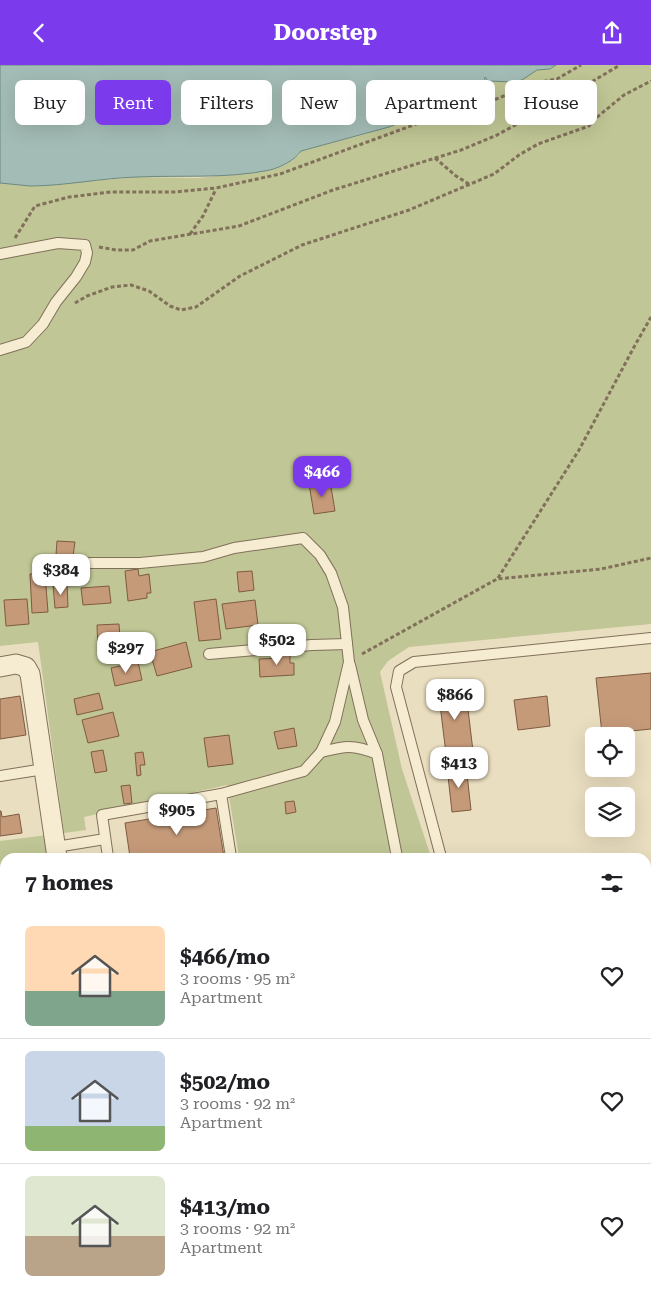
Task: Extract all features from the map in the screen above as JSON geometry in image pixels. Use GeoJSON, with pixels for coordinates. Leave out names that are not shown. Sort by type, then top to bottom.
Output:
{"type":"FeatureCollection","features":[{"type":"Feature","properties":{"kind":"street"},"geometry":{"type":"LineString","coordinates":[[0,667],[16,664],[26,667],[30,674],[56,852]]}},
{"type":"Feature","properties":{"kind":"lane"},"geometry":{"type":"LineString","coordinates":[[0,350],[26,342],[43,324],[56,302],[76,277],[85,262],[87,253],[85,245],[58,243],[3,253]]}},
{"type":"Feature","properties":{"kind":"lane"},"geometry":{"type":"LineString","coordinates":[[90,563],[140,563],[203,557],[234,548],[303,537],[320,555],[331,573],[343,607],[349,662],[363,720],[377,754],[396,853]]}},
{"type":"Feature","properties":{"kind":"lane"},"geometry":{"type":"LineString","coordinates":[[440,853],[396,687],[399,671],[414,661],[651,638]]}},
{"type":"Feature","properties":{"kind":"lane"},"geometry":{"type":"LineString","coordinates":[[209,654],[312,645],[347,644]]}},
{"type":"Feature","properties":{"kind":"lane"},"geometry":{"type":"LineString","coordinates":[[107,853],[102,815],[221,794],[304,771],[321,752],[335,722],[349,662]]}},
{"type":"Feature","properties":{"kind":"lane"},"geometry":{"type":"LineString","coordinates":[[321,752],[341,747],[359,747],[377,754]]}},
{"type":"Feature","properties":{"kind":"lane"},"geometry":{"type":"LineString","coordinates":[[0,776],[44,769]]}},
{"type":"Feature","properties":{"kind":"lane"},"geometry":{"type":"LineString","coordinates":[[221,794],[230,853]]}},
{"type":"Feature","properties":{"kind":"lane"},"geometry":{"type":"LineString","coordinates":[[56,852],[105,839]]}},
{"type":"Feature","properties":{"kind":"path"},"geometry":{"type":"LineString","coordinates":[[3,253],[35,206],[69,197],[111,192],[174,192],[216,188],[280,175],[438,116],[558,79],[581,65]]}},
{"type":"Feature","properties":{"kind":"path"},"geometry":{"type":"LineString","coordinates":[[85,245],[116,250],[133,250],[150,241],[239,226],[333,190],[461,150],[497,135],[562,100],[620,65]]}},
{"type":"Feature","properties":{"kind":"path"},"geometry":{"type":"LineString","coordinates":[[71,305],[87,296],[112,287],[131,285],[148,291],[170,306],[181,310],[196,307],[240,276],[302,245],[410,211],[494,174],[519,155],[538,144],[590,126],[596,118],[624,95],[651,81]]}},
{"type":"Feature","properties":{"kind":"path"},"geometry":{"type":"LineString","coordinates":[[435,158],[456,176],[470,184]]}},
{"type":"Feature","properties":{"kind":"path"},"geometry":{"type":"LineString","coordinates":[[190,234],[203,216],[216,188]]}},
{"type":"Feature","properties":{"kind":"path"},"geometry":{"type":"LineString","coordinates":[[497,579],[579,450],[651,317]]}},
{"type":"Feature","properties":{"kind":"path"},"geometry":{"type":"LineString","coordinates":[[349,662],[497,579],[601,569],[651,558]]}},
{"type":"Feature","properties":{"kind":"green space"},"geometry":{"type":"Polygon","coordinates":[[[556,65],[651,65],[651,624],[409,647],[388,661],[380,672],[402,769],[430,853],[238,853],[227,785],[84,817],[86,830],[64,833],[38,642],[0,646],[0,183],[31,186],[137,177],[198,178],[271,170],[284,165],[299,155],[301,151],[366,134],[391,125],[495,125],[495,80],[484,80],[485,76],[522,80],[537,70],[550,69],[556,65]]]}},
{"type":"Feature","properties":{"kind":"green space"},"geometry":{"type":"Polygon","coordinates":[[[47,835],[49,853],[0,853],[0,841],[47,835]]]}},
{"type":"Feature","properties":{"kind":"water"},"geometry":{"type":"Polygon","coordinates":[[[0,65],[556,65],[550,69],[537,70],[522,80],[505,80],[505,82],[487,80],[485,77],[485,80],[366,80],[366,125],[394,125],[301,151],[287,163],[270,170],[237,175],[154,176],[56,185],[30,186],[0,183],[0,65]]]}},
{"type":"Feature","properties":{"kind":"building"},"geometry":{"type":"Polygon","coordinates":[[[330,481],[335,511],[314,514],[309,484],[330,481]]]}},
{"type":"Feature","properties":{"kind":"building"},"geometry":{"type":"Polygon","coordinates":[[[57,541],[75,542],[73,556],[56,555],[57,541]]]}},
{"type":"Feature","properties":{"kind":"building"},"geometry":{"type":"Polygon","coordinates":[[[138,569],[139,576],[149,574],[151,593],[147,593],[147,598],[128,601],[125,571],[138,569]]]}},
{"type":"Feature","properties":{"kind":"building"},"geometry":{"type":"Polygon","coordinates":[[[252,571],[254,590],[239,592],[237,572],[252,571]]]}},
{"type":"Feature","properties":{"kind":"building"},"geometry":{"type":"Polygon","coordinates":[[[30,574],[45,574],[48,612],[32,613],[30,574]]]}},
{"type":"Feature","properties":{"kind":"building"},"geometry":{"type":"Polygon","coordinates":[[[67,584],[68,607],[55,608],[53,585],[67,584]]]}},
{"type":"Feature","properties":{"kind":"building"},"geometry":{"type":"Polygon","coordinates":[[[109,586],[111,603],[83,605],[81,588],[109,586]]]}},
{"type":"Feature","properties":{"kind":"building"},"geometry":{"type":"Polygon","coordinates":[[[27,599],[29,624],[6,626],[4,600],[27,599]]]}},
{"type":"Feature","properties":{"kind":"building"},"geometry":{"type":"Polygon","coordinates":[[[216,599],[221,639],[199,641],[194,602],[216,599]]]}},
{"type":"Feature","properties":{"kind":"building"},"geometry":{"type":"Polygon","coordinates":[[[255,600],[258,625],[226,629],[222,604],[255,600]]]}},
{"type":"Feature","properties":{"kind":"building"},"geometry":{"type":"Polygon","coordinates":[[[119,624],[121,650],[98,651],[97,625],[119,624]]]}},
{"type":"Feature","properties":{"kind":"building"},"geometry":{"type":"Polygon","coordinates":[[[186,642],[192,667],[157,676],[150,652],[186,642]]]}},
{"type":"Feature","properties":{"kind":"building"},"geometry":{"type":"Polygon","coordinates":[[[290,650],[290,663],[294,663],[294,675],[260,677],[259,659],[281,658],[281,651],[290,650]]]}},
{"type":"Feature","properties":{"kind":"building"},"geometry":{"type":"Polygon","coordinates":[[[138,662],[142,680],[115,686],[111,668],[138,662]]]}},
{"type":"Feature","properties":{"kind":"building"},"geometry":{"type":"Polygon","coordinates":[[[651,673],[651,729],[635,731],[635,727],[601,727],[596,678],[651,673]]]}},
{"type":"Feature","properties":{"kind":"building"},"geometry":{"type":"Polygon","coordinates":[[[456,685],[457,694],[466,693],[473,751],[446,754],[439,696],[442,696],[440,687],[456,685]]]}},
{"type":"Feature","properties":{"kind":"building"},"geometry":{"type":"Polygon","coordinates":[[[99,693],[103,709],[77,715],[74,699],[99,693]]]}},
{"type":"Feature","properties":{"kind":"building"},"geometry":{"type":"Polygon","coordinates":[[[20,696],[26,735],[0,739],[0,699],[20,696]]]}},
{"type":"Feature","properties":{"kind":"building"},"geometry":{"type":"Polygon","coordinates":[[[547,696],[550,726],[518,730],[514,700],[547,696]]]}},
{"type":"Feature","properties":{"kind":"building"},"geometry":{"type":"Polygon","coordinates":[[[113,712],[119,736],[88,743],[82,720],[113,712]]]}},
{"type":"Feature","properties":{"kind":"building"},"geometry":{"type":"Polygon","coordinates":[[[294,728],[297,746],[278,749],[274,732],[294,728]]]}},
{"type":"Feature","properties":{"kind":"building"},"geometry":{"type":"Polygon","coordinates":[[[229,735],[233,764],[208,767],[204,738],[229,735]]]}},
{"type":"Feature","properties":{"kind":"building"},"geometry":{"type":"Polygon","coordinates":[[[103,750],[107,771],[95,773],[91,752],[103,750]]]}},
{"type":"Feature","properties":{"kind":"building"},"geometry":{"type":"Polygon","coordinates":[[[143,752],[145,765],[140,765],[141,775],[137,776],[135,753],[143,752]]]}},
{"type":"Feature","properties":{"kind":"building"},"geometry":{"type":"Polygon","coordinates":[[[466,765],[471,810],[452,812],[447,767],[466,765]]]}},
{"type":"Feature","properties":{"kind":"building"},"geometry":{"type":"Polygon","coordinates":[[[130,785],[132,803],[124,804],[121,786],[130,785]]]}},
{"type":"Feature","properties":{"kind":"building"},"geometry":{"type":"Polygon","coordinates":[[[294,801],[296,812],[286,814],[285,802],[294,801]]]}},
{"type":"Feature","properties":{"kind":"building"},"geometry":{"type":"Polygon","coordinates":[[[216,808],[223,853],[129,853],[125,823],[216,808]]]}},
{"type":"Feature","properties":{"kind":"building"},"geometry":{"type":"Polygon","coordinates":[[[0,811],[2,817],[19,814],[22,833],[0,836],[0,811]]]}}]}
